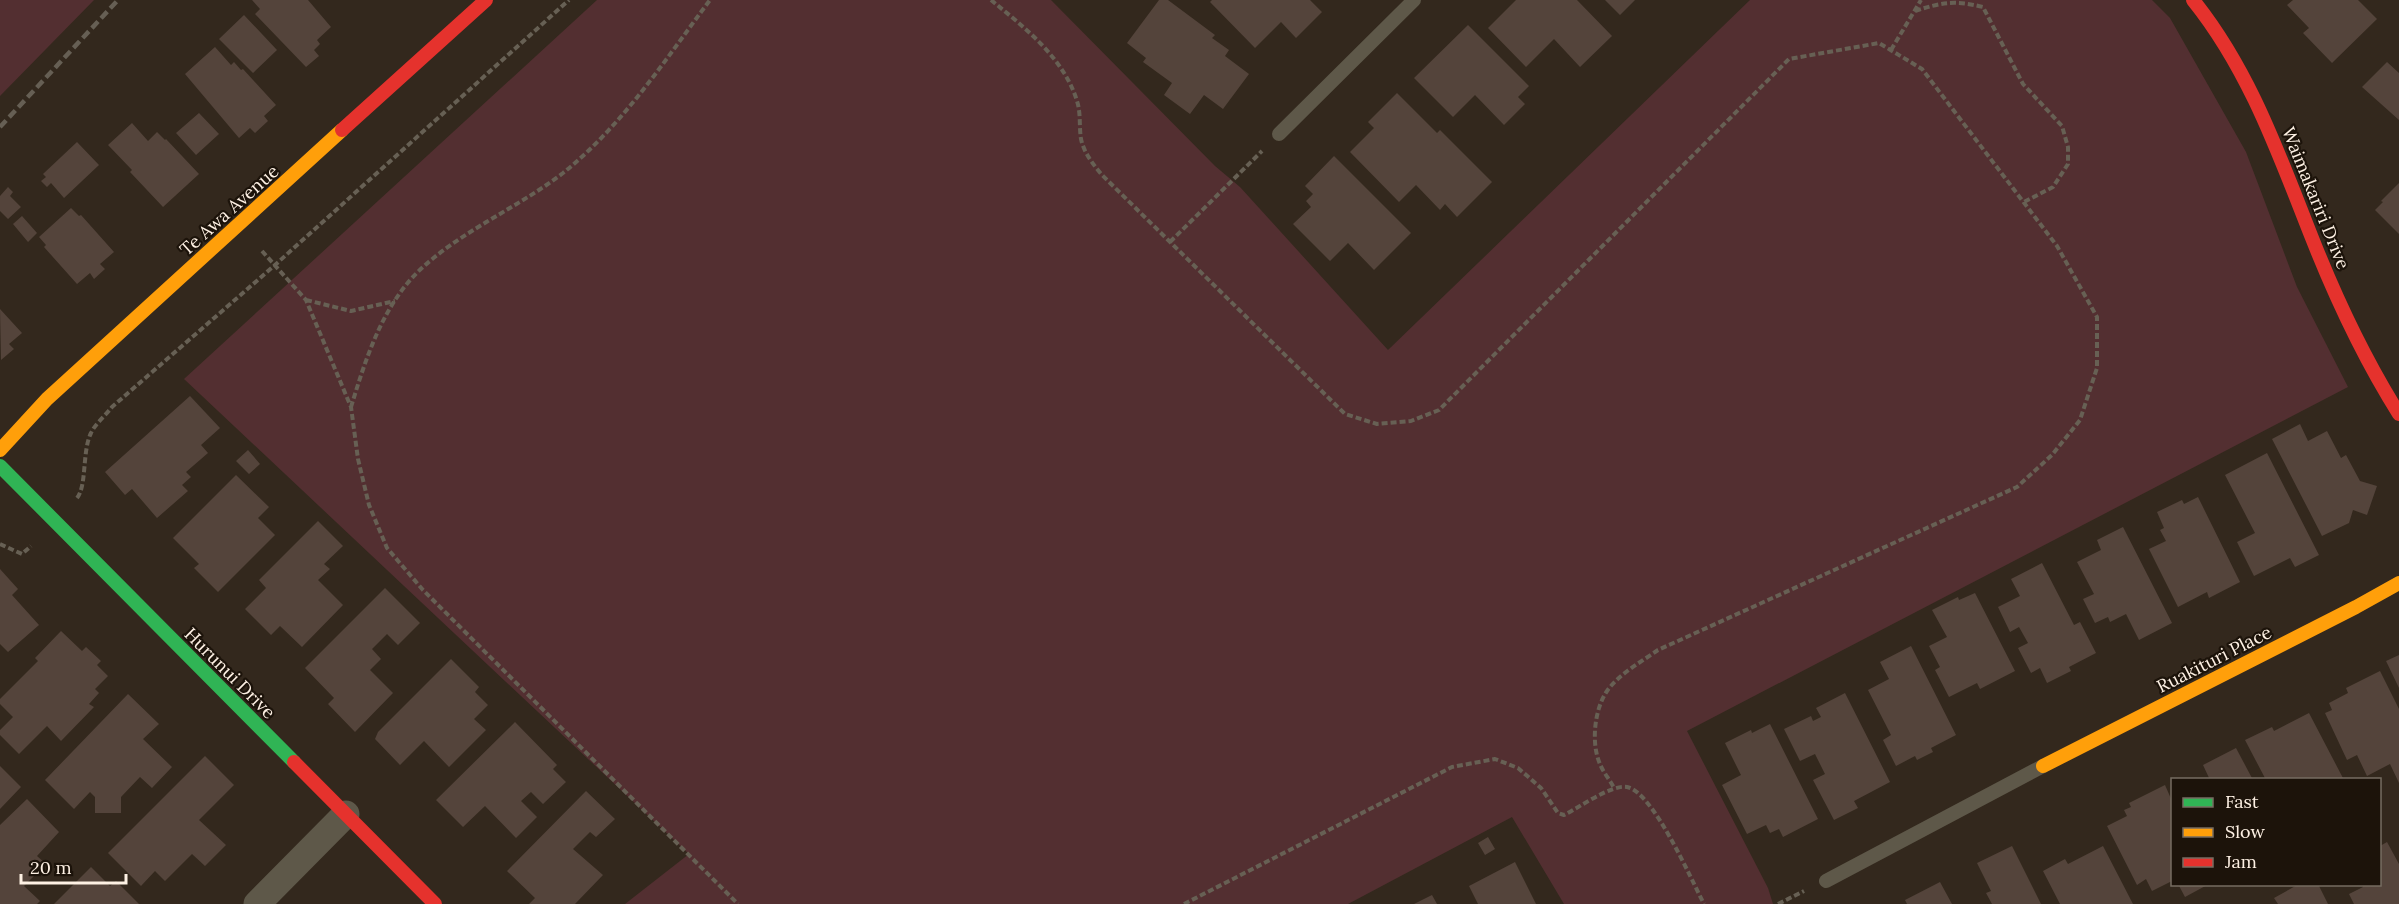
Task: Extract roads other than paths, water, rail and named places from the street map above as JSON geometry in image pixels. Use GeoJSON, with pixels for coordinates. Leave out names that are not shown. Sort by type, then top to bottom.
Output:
{"type":"FeatureCollection","features":[{"type":"Feature","properties":{"kind":"street","name":"Te Awa Avenue"},"geometry":{"type":"LineString","coordinates":[[0,450],[47,399],[486,0]]}},
{"type":"Feature","properties":{"kind":"street","name":"Waimakariri Drive"},"geometry":{"type":"LineString","coordinates":[[2193,0],[2204,13],[2241,71],[2271,134],[2342,310],[2386,395],[2399,414]]}},
{"type":"Feature","properties":{"kind":"street","name":"Hurunui Drive"},"geometry":{"type":"LineString","coordinates":[[0,466],[435,904]]}},
{"type":"Feature","properties":{"kind":"street","name":"Ruakituri Place"},"geometry":{"type":"LineString","coordinates":[[2043,766],[2399,583]]}},
{"type":"Feature","properties":{"kind":"street"},"geometry":{"type":"LineString","coordinates":[[257,904],[346,814]]}},
{"type":"Feature","properties":{"kind":"lane"},"geometry":{"type":"LineString","coordinates":[[1279,134],[1414,0]]}},
{"type":"Feature","properties":{"kind":"lane"},"geometry":{"type":"LineString","coordinates":[[1826,880],[2043,766]]}},
{"type":"Feature","properties":{"kind":"railway"},"geometry":{"type":"LineString","coordinates":[[0,127],[118,0]]}}]}
